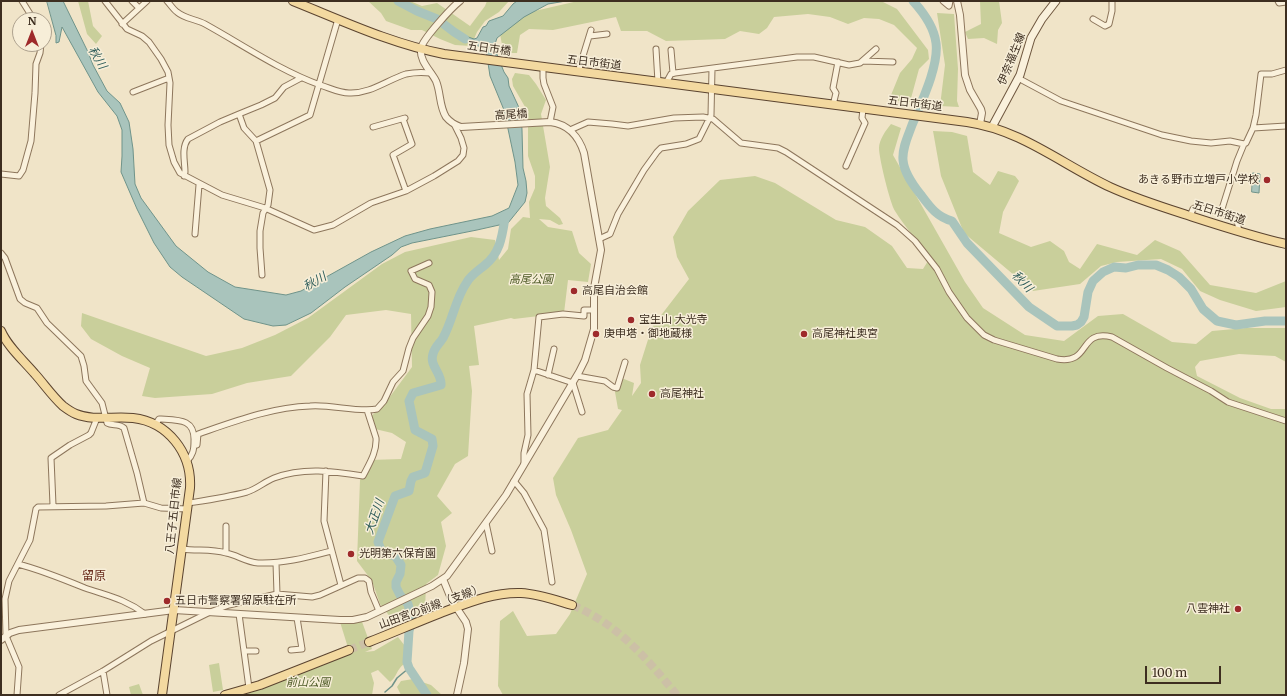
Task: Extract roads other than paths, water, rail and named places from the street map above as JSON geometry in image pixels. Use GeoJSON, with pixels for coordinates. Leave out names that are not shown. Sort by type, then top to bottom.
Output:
{"type":"FeatureCollection","features":[{"type":"Feature","properties":{"kind":"main road"},"geometry":{"type":"LineString","coordinates":[[293,1],[391,40],[421,49]]}},
{"type":"Feature","properties":{"kind":"main road","name":"伊奈福生線"},"geometry":{"type":"LineString","coordinates":[[992,127],[1018,78],[1032,38],[1042,19],[1056,1]]}},
{"type":"Feature","properties":{"kind":"main road","name":"五日市橋"},"geometry":{"type":"LineString","coordinates":[[421,49],[455,56],[520,64]]}},
{"type":"Feature","properties":{"kind":"main road","name":"五日市街道"},"geometry":{"type":"LineString","coordinates":[[520,64],[980,124],[1026,140],[1083,173],[1117,190],[1190,216],[1286,244]]}},
{"type":"Feature","properties":{"kind":"main road","name":"八王子五日市線"},"geometry":{"type":"LineString","coordinates":[[1,331],[8,342],[63,406],[86,417],[133,418],[155,425],[174,439],[187,461],[191,480],[162,695]]}},
{"type":"Feature","properties":{"kind":"main road","name":"山田宮の前線（支線）"},"geometry":{"type":"LineString","coordinates":[[369,642],[456,607],[496,595],[521,593],[543,596],[572,605]]}},
{"type":"Feature","properties":{"kind":"main road"},"geometry":{"type":"LineString","coordinates":[[225,695],[249,688],[349,650]]}},
{"type":"Feature","properties":{"kind":"street"},"geometry":{"type":"LineString","coordinates":[[22,1],[29,12]]}},
{"type":"Feature","properties":{"kind":"street"},"geometry":{"type":"LineString","coordinates":[[105,1],[122,24],[127,29],[142,36],[149,42],[161,59],[169,78],[169,145],[180,173],[200,185],[222,195],[265,208],[314,230],[332,226],[371,203],[406,191],[434,176],[461,157],[464,148],[461,138],[454,124],[448,119],[444,112],[437,85],[422,60],[421,49],[423,43],[435,28],[449,11],[460,1]]}},
{"type":"Feature","properties":{"kind":"street"},"geometry":{"type":"LineString","coordinates":[[132,1],[139,8]]}},
{"type":"Feature","properties":{"kind":"street"},"geometry":{"type":"LineString","coordinates":[[122,24],[147,1]]}},
{"type":"Feature","properties":{"kind":"street"},"geometry":{"type":"LineString","coordinates":[[166,1],[175,11],[182,15],[205,24],[246,49],[270,60],[301,78],[339,92],[357,93],[366,91],[406,74],[414,72],[431,73]]}},
{"type":"Feature","properties":{"kind":"street"},"geometry":{"type":"LineString","coordinates":[[944,1],[949,6],[950,1]]}},
{"type":"Feature","properties":{"kind":"street"},"geometry":{"type":"LineString","coordinates":[[958,1],[966,75],[970,90],[981,111],[980,124]]}},
{"type":"Feature","properties":{"kind":"street"},"geometry":{"type":"LineString","coordinates":[[1092,19],[1105,26],[1109,24],[1112,11],[1112,1]]}},
{"type":"Feature","properties":{"kind":"street"},"geometry":{"type":"LineString","coordinates":[[1278,1],[1279,3],[1286,2]]}},
{"type":"Feature","properties":{"kind":"street"},"geometry":{"type":"LineString","coordinates":[[256,141],[310,115],[338,19]]}},
{"type":"Feature","properties":{"kind":"street"},"geometry":{"type":"LineString","coordinates":[[578,72],[591,30]]}},
{"type":"Feature","properties":{"kind":"street"},"geometry":{"type":"LineString","coordinates":[[590,36],[606,34]]}},
{"type":"Feature","properties":{"kind":"street"},"geometry":{"type":"LineString","coordinates":[[656,49],[662,83]]}},
{"type":"Feature","properties":{"kind":"street"},"geometry":{"type":"LineString","coordinates":[[662,83],[673,73],[797,57],[814,57],[848,65],[860,63],[876,49]]}},
{"type":"Feature","properties":{"kind":"street"},"geometry":{"type":"LineString","coordinates":[[671,50],[673,73]]}},
{"type":"Feature","properties":{"kind":"street"},"geometry":{"type":"LineString","coordinates":[[1,174],[19,176],[26,162],[31,141],[33,122],[36,64],[40,52]]}},
{"type":"Feature","properties":{"kind":"street"},"geometry":{"type":"LineString","coordinates":[[863,61],[893,62]]}},
{"type":"Feature","properties":{"kind":"street"},"geometry":{"type":"LineString","coordinates":[[833,105],[836,92],[833,88],[838,62]]}},
{"type":"Feature","properties":{"kind":"street"},"geometry":{"type":"LineString","coordinates":[[1,640],[6,636],[20,630],[174,610],[353,620],[367,617],[432,586],[450,571],[486,523],[514,481],[573,383],[583,364],[594,329],[595,284],[600,256],[599,239],[584,156],[579,141],[570,130],[560,124],[550,122],[553,107],[543,78],[543,68]]}},
{"type":"Feature","properties":{"kind":"street"},"geometry":{"type":"LineString","coordinates":[[599,239],[610,234],[618,214],[644,170],[661,148],[700,140],[711,115],[712,69]]}},
{"type":"Feature","properties":{"kind":"street"},"geometry":{"type":"LineString","coordinates":[[1221,212],[1237,160],[1253,128],[1261,74],[1272,74],[1286,70]]}},
{"type":"Feature","properties":{"kind":"street"},"geometry":{"type":"LineString","coordinates":[[133,92],[169,78]]}},
{"type":"Feature","properties":{"kind":"street"},"geometry":{"type":"LineString","coordinates":[[184,176],[184,148],[188,139],[220,122],[274,98],[284,87],[301,78]]}},
{"type":"Feature","properties":{"kind":"street"},"geometry":{"type":"LineString","coordinates":[[1018,78],[1061,101],[1162,135],[1191,141],[1230,141],[1244,144]]}},
{"type":"Feature","properties":{"kind":"street"},"geometry":{"type":"LineString","coordinates":[[846,166],[865,123],[862,118],[863,109]]}},
{"type":"Feature","properties":{"kind":"street"},"geometry":{"type":"LineString","coordinates":[[239,114],[244,128],[256,141],[269,182],[270,197],[263,214],[260,231],[262,275]]}},
{"type":"Feature","properties":{"kind":"street"},"geometry":{"type":"LineString","coordinates":[[373,127],[405,118],[412,144],[393,155],[406,191]]}},
{"type":"Feature","properties":{"kind":"street"},"geometry":{"type":"LineString","coordinates":[[570,130],[588,122],[628,126],[674,118],[709,118],[723,127],[741,143],[770,146],[782,150],[897,225],[915,241],[928,257],[949,292],[968,318],[984,335],[994,340],[1057,359],[1066,360],[1073,359],[1079,355],[1087,342],[1091,339],[1102,336],[1112,337],[1211,391],[1228,402],[1286,421]]}},
{"type":"Feature","properties":{"kind":"street","name":"高尾橋"},"geometry":{"type":"LineString","coordinates":[[454,124],[463,127],[550,122]]}},
{"type":"Feature","properties":{"kind":"street"},"geometry":{"type":"LineString","coordinates":[[1253,128],[1286,126]]}},
{"type":"Feature","properties":{"kind":"street"},"geometry":{"type":"LineString","coordinates":[[195,234],[200,185]]}},
{"type":"Feature","properties":{"kind":"street"},"geometry":{"type":"LineString","coordinates":[[1190,216],[1193,209],[1196,207],[1221,212],[1236,220],[1238,224],[1238,231]]}},
{"type":"Feature","properties":{"kind":"street"},"geometry":{"type":"LineString","coordinates":[[1,253],[5,258],[20,299],[37,308],[47,323],[81,356],[86,381],[102,403],[108,423],[121,425],[124,428],[138,473],[144,503]]}},
{"type":"Feature","properties":{"kind":"street"},"geometry":{"type":"LineString","coordinates":[[194,446],[197,445],[198,434],[260,414],[310,406],[367,410],[377,409],[381,405],[393,382],[403,371],[413,338],[428,316],[431,307],[432,292],[429,285],[415,279],[411,271],[429,263]]}},
{"type":"Feature","properties":{"kind":"street"},"geometry":{"type":"LineString","coordinates":[[524,464],[524,453],[528,434],[527,394],[534,370],[539,317],[563,314],[584,316],[584,310],[594,310]]}},
{"type":"Feature","properties":{"kind":"street"},"geometry":{"type":"LineString","coordinates":[[548,375],[554,349]]}},
{"type":"Feature","properties":{"kind":"street"},"geometry":{"type":"LineString","coordinates":[[577,376],[605,381],[617,388],[625,362]]}},
{"type":"Feature","properties":{"kind":"street"},"geometry":{"type":"LineString","coordinates":[[534,370],[573,383]]}},
{"type":"Feature","properties":{"kind":"street"},"geometry":{"type":"LineString","coordinates":[[573,383],[582,412]]}},
{"type":"Feature","properties":{"kind":"street"},"geometry":{"type":"LineString","coordinates":[[17,695],[19,667],[6,636],[6,594],[9,580],[30,540],[36,509],[38,507],[77,507],[144,503],[161,508],[188,506],[248,492],[284,474],[336,471],[363,476],[374,454],[376,443],[367,410]]}},
{"type":"Feature","properties":{"kind":"street"},"geometry":{"type":"LineString","coordinates":[[53,506],[52,458],[70,445],[90,434],[97,418]]}},
{"type":"Feature","properties":{"kind":"street"},"geometry":{"type":"LineString","coordinates":[[155,425],[159,419],[178,420],[187,423],[194,431],[192,456],[187,461]]}},
{"type":"Feature","properties":{"kind":"street"},"geometry":{"type":"LineString","coordinates":[[326,471],[324,521],[341,585]]}},
{"type":"Feature","properties":{"kind":"street"},"geometry":{"type":"LineString","coordinates":[[514,481],[524,493],[544,530],[552,582]]}},
{"type":"Feature","properties":{"kind":"street"},"geometry":{"type":"LineString","coordinates":[[486,523],[492,551]]}},
{"type":"Feature","properties":{"kind":"street"},"geometry":{"type":"LineString","coordinates":[[226,526],[226,553]]}},
{"type":"Feature","properties":{"kind":"street"},"geometry":{"type":"LineString","coordinates":[[182,549],[226,553],[250,562],[276,563],[331,551]]}},
{"type":"Feature","properties":{"kind":"street"},"geometry":{"type":"LineString","coordinates":[[276,563],[277,594]]}},
{"type":"Feature","properties":{"kind":"street"},"geometry":{"type":"LineString","coordinates":[[18,564],[41,570],[120,599],[145,614]]}},
{"type":"Feature","properties":{"kind":"street"},"geometry":{"type":"LineString","coordinates":[[58,695],[103,671],[139,648],[171,631],[210,612],[232,604],[277,594],[312,597],[320,595],[358,578],[365,578],[369,581],[371,592],[379,611]]}},
{"type":"Feature","properties":{"kind":"street"},"geometry":{"type":"LineString","coordinates":[[442,579],[456,607],[466,622],[468,629],[464,663],[457,695]]}},
{"type":"Feature","properties":{"kind":"street"},"geometry":{"type":"LineString","coordinates":[[232,604],[231,608],[236,614],[244,651],[249,688]]}},
{"type":"Feature","properties":{"kind":"street"},"geometry":{"type":"LineString","coordinates":[[291,650],[302,649],[297,618]]}},
{"type":"Feature","properties":{"kind":"street"},"geometry":{"type":"LineString","coordinates":[[244,651],[256,651]]}},
{"type":"Feature","properties":{"kind":"street"},"geometry":{"type":"LineString","coordinates":[[103,671],[107,695]]}},
{"type":"Feature","properties":{"kind":"water"},"geometry":{"type":"Polygon","coordinates":[[[47,1],[63,1],[107,91],[120,103],[129,122],[133,149],[135,184],[141,198],[176,246],[208,272],[235,287],[286,295],[301,291],[371,252],[405,236],[430,229],[492,216],[509,208],[518,185],[515,162],[504,110],[490,76],[486,50],[465,41],[454,32],[474,39],[477,38],[483,27],[486,26],[489,21],[503,16],[517,1],[566,1],[548,4],[524,17],[497,38],[494,47],[521,112],[523,168],[527,193],[525,202],[508,223],[412,243],[401,247],[311,313],[286,325],[273,326],[244,319],[182,277],[170,267],[154,243],[121,172],[122,130],[117,116],[98,92],[62,27],[59,42],[56,43],[52,12],[50,12],[47,1]]]}},
{"type":"Feature","properties":{"kind":"water"},"geometry":{"type":"Polygon","coordinates":[[[1253,173],[1260,174],[1259,193],[1252,192],[1253,173]]]}},
{"type":"Feature","properties":{"kind":"waterway"},"geometry":{"type":"LineString","coordinates":[[398,1],[437,19],[465,39]]}},
{"type":"Feature","properties":{"kind":"waterway","name":"秋川"},"geometry":{"type":"LineString","coordinates":[[913,1],[924,15],[933,31],[936,43],[936,52],[932,73],[904,147],[903,160],[905,170],[912,183],[931,207],[942,217],[952,221],[967,243],[1029,307],[1057,326],[1077,325],[1084,317],[1088,292],[1093,281],[1103,272],[1114,267],[1126,268],[1138,265],[1156,265],[1179,277],[1191,289],[1203,309],[1217,321],[1236,325],[1265,321],[1286,321]]}},
{"type":"Feature","properties":{"kind":"waterway","name":"大正川"},"geometry":{"type":"LineString","coordinates":[[427,695],[409,668],[407,662],[409,631],[412,621],[408,604],[400,595],[396,587],[401,565],[396,557],[381,550],[378,542],[395,496],[409,491],[413,477],[425,473],[433,446],[432,439],[415,430],[409,401],[413,393],[441,385],[440,377],[434,366],[432,358],[434,352],[443,338],[460,295],[467,282],[490,260],[497,250],[500,244],[505,218]]}},
{"type":"Feature","properties":{"kind":"waterway"},"geometry":{"type":"LineString","coordinates":[[385,692],[392,686],[397,678],[409,668]]}},
{"type":"Feature","properties":{"kind":"tunnel"},"geometry":{"type":"LineString","coordinates":[[572,605],[603,622],[630,643],[677,695]]}},
{"type":"Feature","properties":{"kind":"tunnel"},"geometry":{"type":"LineString","coordinates":[[349,650],[369,642]]}},
{"type":"Feature","properties":{"kind":"place","name":"あきる野市立増戸小学校"},"geometry":{"type":"Point","coordinates":[1267,180]}},
{"type":"Feature","properties":{"kind":"place","name":"高尾自治会館"},"geometry":{"type":"Point","coordinates":[574,291]}},
{"type":"Feature","properties":{"kind":"place","name":"宝生山 大光寺"},"geometry":{"type":"Point","coordinates":[631,320]}},
{"type":"Feature","properties":{"kind":"place","name":"庚申塔・御地蔵様"},"geometry":{"type":"Point","coordinates":[596,334]}},
{"type":"Feature","properties":{"kind":"place","name":"高尾神社奥宮"},"geometry":{"type":"Point","coordinates":[804,334]}},
{"type":"Feature","properties":{"kind":"place","name":"高尾神社"},"geometry":{"type":"Point","coordinates":[652,394]}},
{"type":"Feature","properties":{"kind":"place","name":"光明第六保育園"},"geometry":{"type":"Point","coordinates":[351,554]}},
{"type":"Feature","properties":{"kind":"place","name":"五日市警察署留原駐在所"},"geometry":{"type":"Point","coordinates":[167,601]}},
{"type":"Feature","properties":{"kind":"place","name":"八雲神社"},"geometry":{"type":"Point","coordinates":[1238,609]}},
{"type":"Feature","properties":{"kind":"district","name":"留原"},"geometry":{"type":"Point","coordinates":[94,577]}},
{"type":"Feature","properties":{"kind":"park label","name":"高尾公園"},"geometry":{"type":"Point","coordinates":[531,280]}},
{"type":"Feature","properties":{"kind":"park label","name":"前山公園"},"geometry":{"type":"Point","coordinates":[308,683]}}]}
